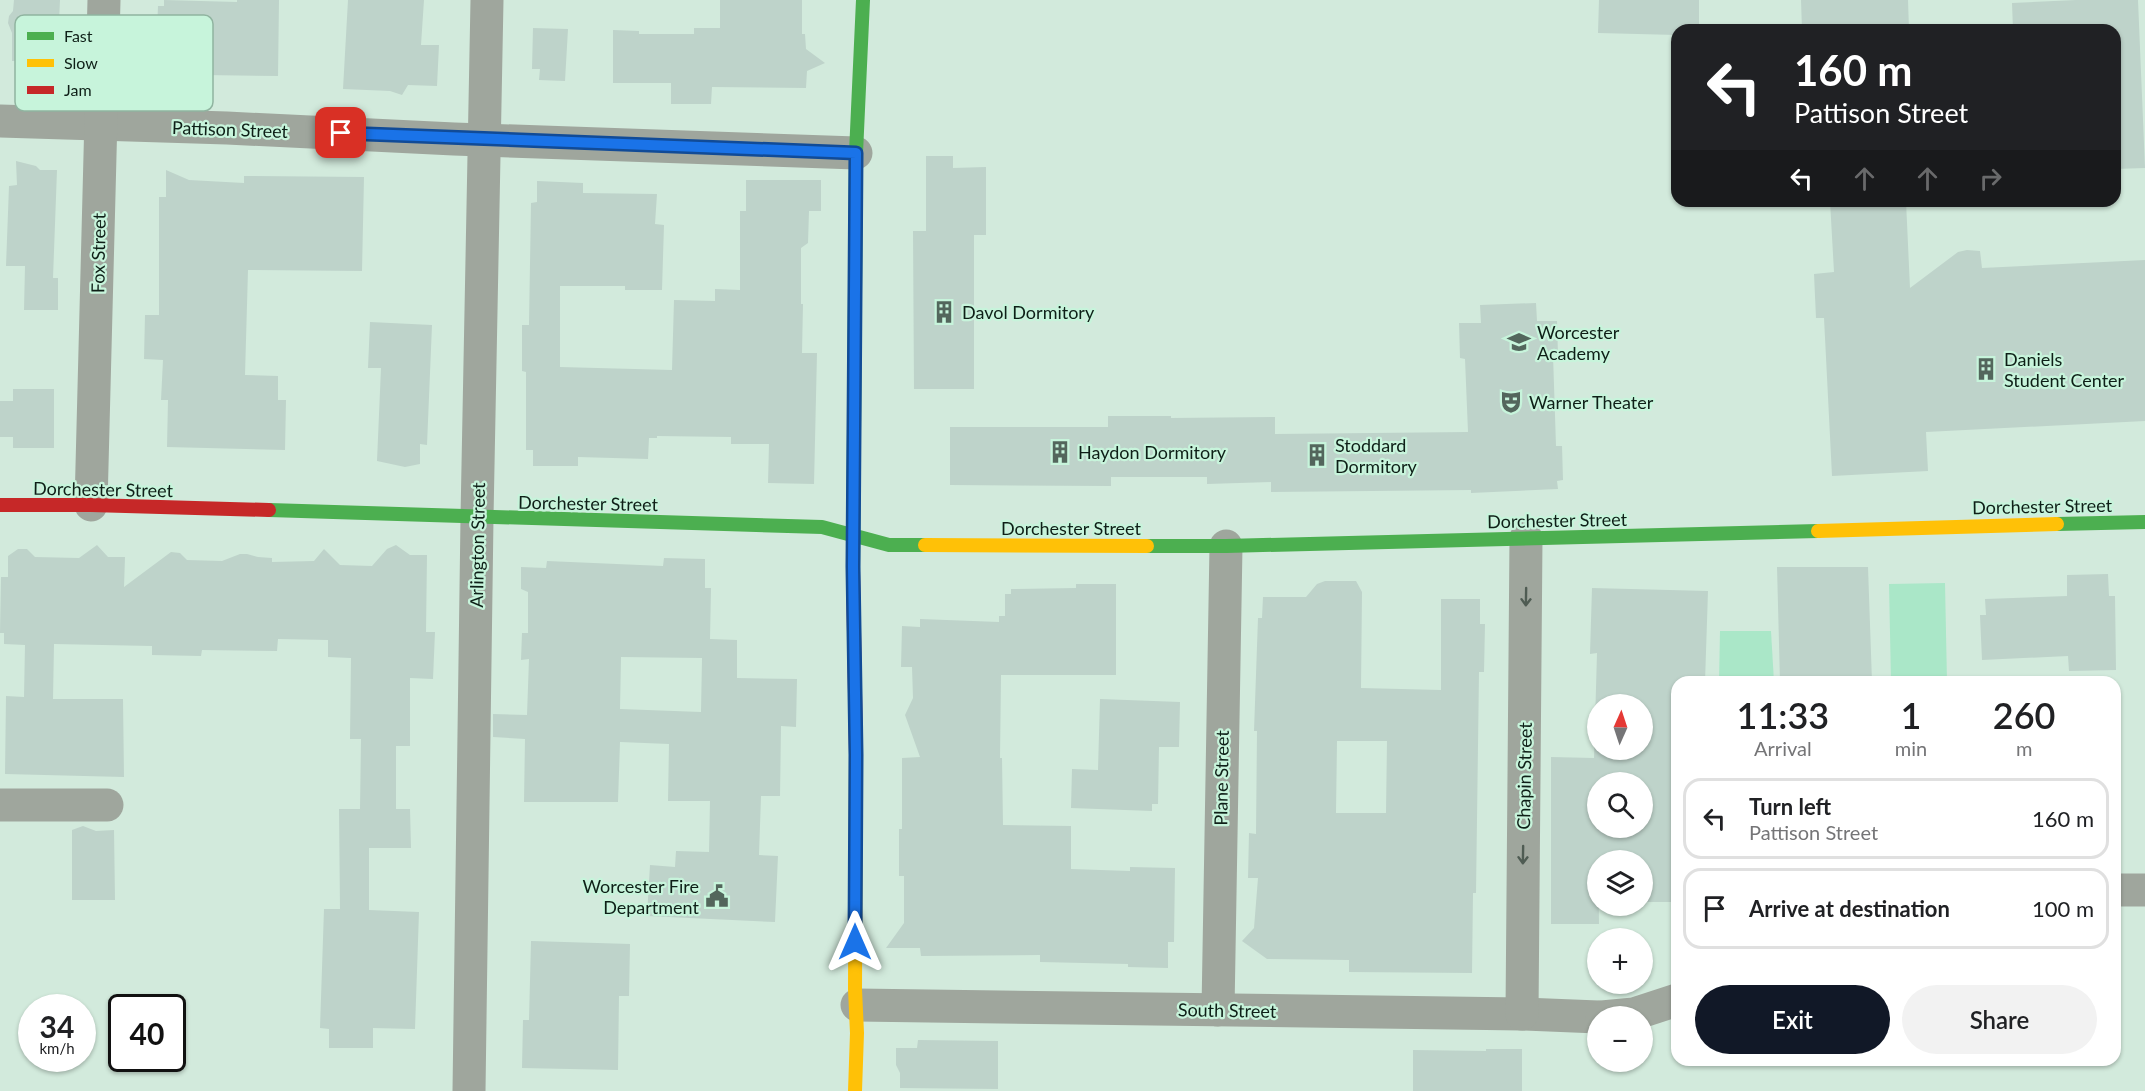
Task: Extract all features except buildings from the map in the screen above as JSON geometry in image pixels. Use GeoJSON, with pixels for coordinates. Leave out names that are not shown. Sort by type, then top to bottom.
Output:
{"type":"FeatureCollection","features":[{"type":"Feature","properties":{"kind":"street","name":"Fox Street"},"geometry":{"type":"LineString","coordinates":[[104,0],[104,15]]}},
{"type":"Feature","properties":{"kind":"street","name":"Arlington Street"},"geometry":{"type":"LineString","coordinates":[[469,1091],[487,0]]}},
{"type":"Feature","properties":{"kind":"street"},"geometry":{"type":"LineString","coordinates":[[855,1091],[856,153],[863,0]]}},
{"type":"Feature","properties":{"kind":"street","name":"Fox Street"},"geometry":{"type":"LineString","coordinates":[[91,505],[101,111]]}},
{"type":"Feature","properties":{"kind":"street","name":"Pattison Street"},"geometry":{"type":"LineString","coordinates":[[0,121],[856,153]]}},
{"type":"Feature","properties":{"kind":"street","name":"Dorchester Street"},"geometry":{"type":"LineString","coordinates":[[0,505],[91,505],[477,518],[822,526],[889,545],[1226,546],[2145,522]]}},
{"type":"Feature","properties":{"kind":"street","name":"Chapin Street"},"geometry":{"type":"LineString","coordinates":[[1522,1014],[1526,538]]}},
{"type":"Feature","properties":{"kind":"street","name":"Plane Street"},"geometry":{"type":"LineString","coordinates":[[1218,1010],[1226,546]]}},
{"type":"Feature","properties":{"kind":"street"},"geometry":{"type":"LineString","coordinates":[[0,805],[107,806]]}},
{"type":"Feature","properties":{"kind":"street"},"geometry":{"type":"LineString","coordinates":[[2121,890],[2145,890]]}},
{"type":"Feature","properties":{"kind":"street","name":"South Street"},"geometry":{"type":"LineString","coordinates":[[1653,1008],[1671,1002]]}},
{"type":"Feature","properties":{"kind":"street","name":"South Street"},"geometry":{"type":"LineString","coordinates":[[856,1005],[1587,1016]]}},
{"type":"Feature","properties":{"kind":"green space"},"geometry":{"type":"Polygon","coordinates":[[[1945,583],[1947,676],[1891,676],[1889,584],[1945,583]]]}},
{"type":"Feature","properties":{"kind":"green space"},"geometry":{"type":"Polygon","coordinates":[[[1720,631],[1771,631],[1774,676],[1719,676],[1720,631]]]}},
{"type":"Feature","properties":{"kind":"traffic: fast"},"geometry":{"type":"LineString","coordinates":[[853,571],[856,153],[863,0]]}},
{"type":"Feature","properties":{"kind":"traffic: fast"},"geometry":{"type":"LineString","coordinates":[[269,510],[822,527],[889,545],[925,545]]}},
{"type":"Feature","properties":{"kind":"traffic: fast"},"geometry":{"type":"LineString","coordinates":[[2057,524],[2145,522]]}},
{"type":"Feature","properties":{"kind":"traffic: fast"},"geometry":{"type":"LineString","coordinates":[[1147,546],[1818,531]]}},
{"type":"Feature","properties":{"kind":"traffic: slow"},"geometry":{"type":"LineString","coordinates":[[1818,531],[2057,524]]}},
{"type":"Feature","properties":{"kind":"traffic: slow"},"geometry":{"type":"LineString","coordinates":[[925,545],[1147,546]]}},
{"type":"Feature","properties":{"kind":"traffic: slow"},"geometry":{"type":"LineString","coordinates":[[855,1091],[857,1033],[855,989],[856,754]]}},
{"type":"Feature","properties":{"kind":"traffic: jam"},"geometry":{"type":"LineString","coordinates":[[0,505],[269,510]]}},
{"type":"Feature","properties":{"kind":"traffic: jam"},"geometry":{"type":"LineString","coordinates":[[853,571],[856,754]]}},
{"type":"Feature","properties":{"kind":"place","name":"Davol Dormitory"},"geometry":{"type":"Point","coordinates":[944,312]}},
{"type":"Feature","properties":{"kind":"place","name":"Worcester Academy"},"geometry":{"type":"Point","coordinates":[1519,342]}},
{"type":"Feature","properties":{"kind":"place","name":"Daniels Student Center"},"geometry":{"type":"Point","coordinates":[1986,369]}},
{"type":"Feature","properties":{"kind":"place","name":"Warner Theater"},"geometry":{"type":"Point","coordinates":[1511,402]}},
{"type":"Feature","properties":{"kind":"place","name":"Haydon Dormitory"},"geometry":{"type":"Point","coordinates":[1060,452]}},
{"type":"Feature","properties":{"kind":"place","name":"Stoddard Dormitory"},"geometry":{"type":"Point","coordinates":[1317,455]}},
{"type":"Feature","properties":{"kind":"place","name":"Worcester Fire Department"},"geometry":{"type":"Point","coordinates":[717,896]}},
{"type":"Feature","properties":{"kind":"route"},"geometry":{"type":"LineString","coordinates":[[341,133],[856,153],[853,567],[856,755],[855,942]]}}]}
